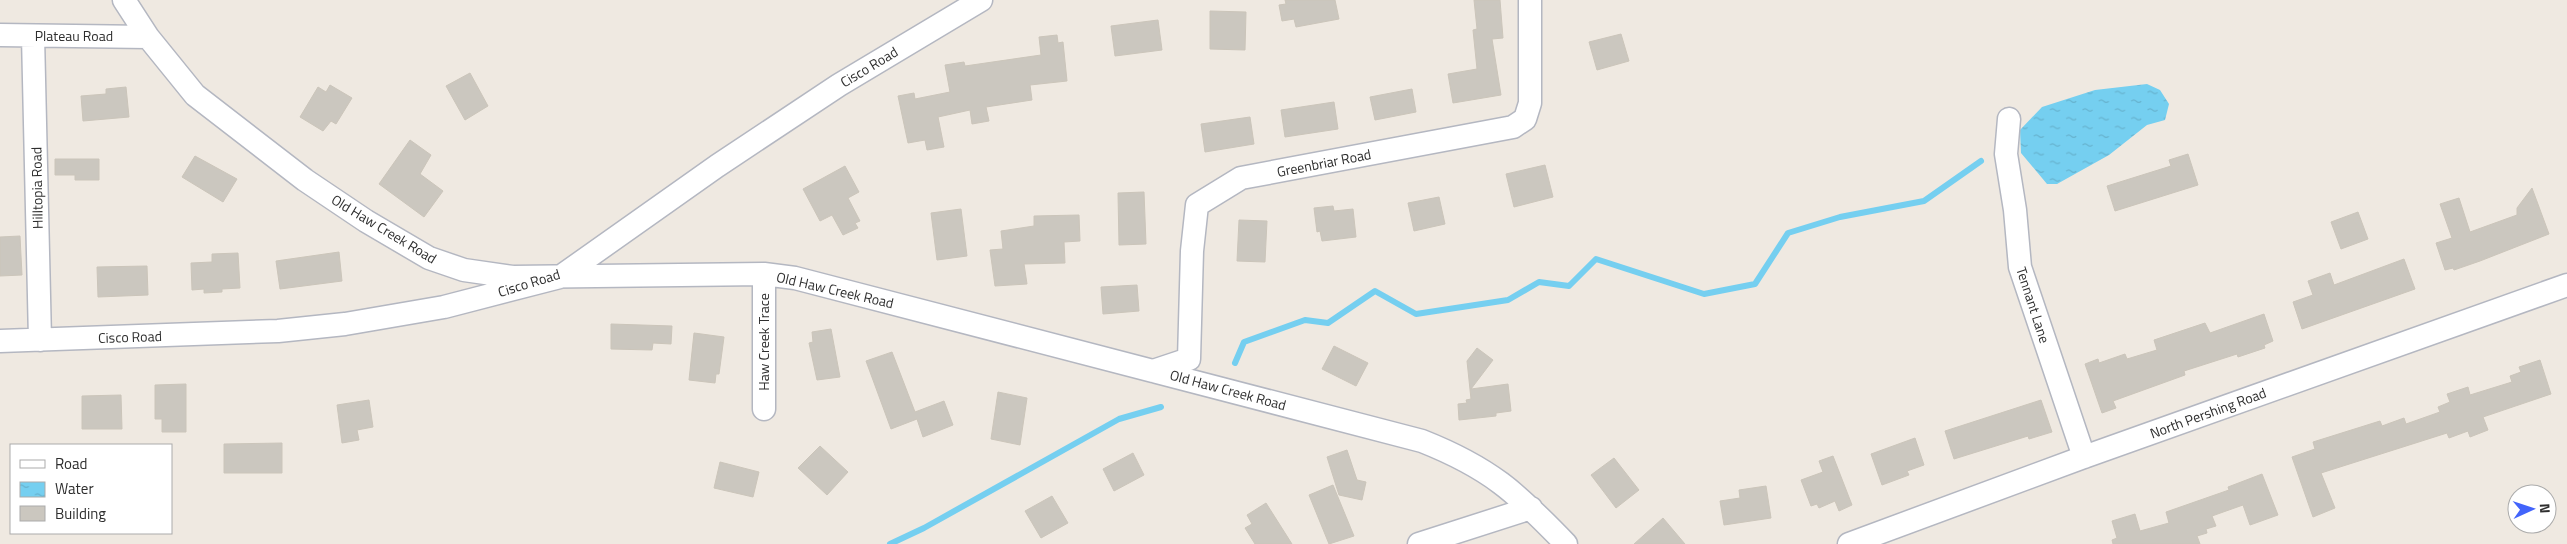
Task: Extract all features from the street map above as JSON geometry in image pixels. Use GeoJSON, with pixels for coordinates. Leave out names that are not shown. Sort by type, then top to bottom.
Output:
{"type":"FeatureCollection","features":[{"type":"Feature","properties":{"kind":"street","name":"Old Haw Creek Road"},"geometry":{"type":"LineString","coordinates":[[124,0],[148,36],[195,95],[305,180],[429,258],[464,270],[488,275],[560,277],[764,274],[795,278],[1422,441],[1468,460],[1512,489],[1566,544]]}},
{"type":"Feature","properties":{"kind":"street","name":"Cisco Road"},"geometry":{"type":"LineString","coordinates":[[0,341],[278,332],[345,324],[444,307],[560,277],[717,166],[838,85],[981,0]]}},
{"type":"Feature","properties":{"kind":"street","name":"Greenbriar Road"},"geometry":{"type":"LineString","coordinates":[[1153,371],[1189,359],[1192,251],[1197,205],[1241,178],[1513,127],[1525,119],[1530,104],[1530,0]]}},
{"type":"Feature","properties":{"kind":"street","name":"Plateau Road"},"geometry":{"type":"LineString","coordinates":[[0,35],[148,36]]}},
{"type":"Feature","properties":{"kind":"street","name":"Hilltopia Road"},"geometry":{"type":"LineString","coordinates":[[33,36],[40,340]]}},
{"type":"Feature","properties":{"kind":"street","name":"Tennant Lane"},"geometry":{"type":"LineString","coordinates":[[2009,119],[2006,154],[2020,267],[2084,457]]}},
{"type":"Feature","properties":{"kind":"street","name":"Haw Creek Trace"},"geometry":{"type":"LineString","coordinates":[[764,274],[764,409]]}},
{"type":"Feature","properties":{"kind":"street","name":"North Pershing Road"},"geometry":{"type":"LineString","coordinates":[[1849,544],[2084,457],[2567,285]]}},
{"type":"Feature","properties":{"kind":"street"},"geometry":{"type":"LineString","coordinates":[[1419,544],[1531,508]]}},
{"type":"Feature","properties":{"kind":"water"},"geometry":{"type":"Polygon","coordinates":[[[2147,84],[2160,90],[2169,104],[2165,120],[2147,125],[2109,155],[2057,184],[2047,184],[2021,153],[2020,130],[2042,107],[2095,90],[2147,84]]]}},
{"type":"Feature","properties":{"kind":"building"},"geometry":{"type":"Polygon","coordinates":[[[1285,0],[1335,0],[1339,19],[1296,27],[1294,19],[1282,21],[1279,5],[1286,4],[1285,0]]]}},
{"type":"Feature","properties":{"kind":"building"},"geometry":{"type":"Polygon","coordinates":[[[1474,0],[1500,0],[1503,38],[1492,39],[1501,95],[1453,103],[1448,74],[1477,69],[1473,30],[1477,29],[1474,0]]]}},
{"type":"Feature","properties":{"kind":"building"},"geometry":{"type":"Polygon","coordinates":[[[1210,11],[1246,12],[1245,50],[1210,49],[1210,11]]]}},
{"type":"Feature","properties":{"kind":"building"},"geometry":{"type":"Polygon","coordinates":[[[1158,20],[1162,50],[1115,56],[1111,26],[1158,20]]]}},
{"type":"Feature","properties":{"kind":"building"},"geometry":{"type":"Polygon","coordinates":[[[1621,34],[1629,61],[1597,70],[1589,42],[1621,34]]]}},
{"type":"Feature","properties":{"kind":"building"},"geometry":{"type":"Polygon","coordinates":[[[1057,35],[1058,43],[1063,42],[1067,81],[1030,85],[1032,100],[986,107],[989,121],[972,124],[970,110],[938,117],[944,147],[927,150],[925,140],[908,143],[898,96],[914,93],[915,99],[950,92],[945,65],[964,62],[965,66],[1041,55],[1039,37],[1057,35]]]}},
{"type":"Feature","properties":{"kind":"building"},"geometry":{"type":"Polygon","coordinates":[[[470,73],[488,106],[465,120],[446,86],[470,73]]]}},
{"type":"Feature","properties":{"kind":"building"},"geometry":{"type":"Polygon","coordinates":[[[330,85],[352,98],[336,124],[331,121],[323,131],[300,117],[318,87],[326,92],[330,85]]]}},
{"type":"Feature","properties":{"kind":"building"},"geometry":{"type":"Polygon","coordinates":[[[126,87],[129,117],[83,121],[81,96],[106,94],[106,89],[126,87]]]}},
{"type":"Feature","properties":{"kind":"building"},"geometry":{"type":"Polygon","coordinates":[[[1412,89],[1416,112],[1375,120],[1370,97],[1412,89]]]}},
{"type":"Feature","properties":{"kind":"building"},"geometry":{"type":"Polygon","coordinates":[[[1334,102],[1338,129],[1285,137],[1281,110],[1334,102]]]}},
{"type":"Feature","properties":{"kind":"building"},"geometry":{"type":"Polygon","coordinates":[[[1250,117],[1254,144],[1205,152],[1201,124],[1250,117]]]}},
{"type":"Feature","properties":{"kind":"building"},"geometry":{"type":"Polygon","coordinates":[[[410,140],[431,155],[420,174],[443,191],[424,217],[379,184],[410,140]]]}},
{"type":"Feature","properties":{"kind":"building"},"geometry":{"type":"Polygon","coordinates":[[[2188,154],[2198,185],[2115,211],[2107,186],[2171,166],[2169,160],[2188,154]]]}},
{"type":"Feature","properties":{"kind":"building"},"geometry":{"type":"Polygon","coordinates":[[[195,156],[237,179],[223,202],[182,177],[195,156]]]}},
{"type":"Feature","properties":{"kind":"building"},"geometry":{"type":"Polygon","coordinates":[[[55,159],[99,159],[99,180],[75,180],[75,175],[55,175],[55,159]]]}},
{"type":"Feature","properties":{"kind":"building"},"geometry":{"type":"Polygon","coordinates":[[[1545,165],[1553,197],[1514,207],[1506,174],[1545,165]]]}},
{"type":"Feature","properties":{"kind":"building"},"geometry":{"type":"Polygon","coordinates":[[[845,166],[859,192],[848,198],[860,221],[855,223],[858,228],[843,235],[832,215],[820,221],[803,189],[845,166]]]}},
{"type":"Feature","properties":{"kind":"building"},"geometry":{"type":"Polygon","coordinates":[[[2532,188],[2549,234],[2454,270],[2453,268],[2445,270],[2436,243],[2452,238],[2440,204],[2459,198],[2470,232],[2517,215],[2517,208],[2532,188]]]}},
{"type":"Feature","properties":{"kind":"building"},"geometry":{"type":"Polygon","coordinates":[[[1144,192],[1146,244],[1119,245],[1118,193],[1144,192]]]}},
{"type":"Feature","properties":{"kind":"building"},"geometry":{"type":"Polygon","coordinates":[[[1439,197],[1445,224],[1414,231],[1408,203],[1439,197]]]}},
{"type":"Feature","properties":{"kind":"building"},"geometry":{"type":"Polygon","coordinates":[[[1333,206],[1334,211],[1353,209],[1356,237],[1322,241],[1320,231],[1317,232],[1314,208],[1333,206]]]}},
{"type":"Feature","properties":{"kind":"building"},"geometry":{"type":"Polygon","coordinates":[[[961,209],[967,256],[937,260],[931,213],[961,209]]]}},
{"type":"Feature","properties":{"kind":"building"},"geometry":{"type":"Polygon","coordinates":[[[2358,212],[2368,239],[2341,249],[2331,222],[2358,212]]]}},
{"type":"Feature","properties":{"kind":"building"},"geometry":{"type":"Polygon","coordinates":[[[1079,215],[1080,241],[1064,242],[1065,263],[1024,264],[1027,284],[995,286],[990,250],[1003,249],[1001,231],[1034,226],[1034,216],[1079,215]]]}},
{"type":"Feature","properties":{"kind":"building"},"geometry":{"type":"Polygon","coordinates":[[[1239,220],[1267,221],[1265,262],[1237,261],[1239,220]]]}},
{"type":"Feature","properties":{"kind":"building"},"geometry":{"type":"Polygon","coordinates":[[[20,236],[22,275],[0,276],[0,237],[20,236]]]}},
{"type":"Feature","properties":{"kind":"building"},"geometry":{"type":"Polygon","coordinates":[[[339,252],[342,281],[280,289],[276,261],[339,252]]]}},
{"type":"Feature","properties":{"kind":"building"},"geometry":{"type":"Polygon","coordinates":[[[238,253],[240,288],[204,293],[204,289],[192,290],[191,263],[212,262],[212,254],[238,253]]]}},
{"type":"Feature","properties":{"kind":"building"},"geometry":{"type":"Polygon","coordinates":[[[2404,259],[2415,289],[2302,329],[2293,302],[2313,295],[2308,281],[2330,273],[2334,285],[2404,259]]]}},
{"type":"Feature","properties":{"kind":"building"},"geometry":{"type":"Polygon","coordinates":[[[147,266],[148,295],[98,297],[97,267],[147,266]]]}},
{"type":"Feature","properties":{"kind":"building"},"geometry":{"type":"Polygon","coordinates":[[[1137,285],[1139,311],[1103,314],[1101,287],[1137,285]]]}},
{"type":"Feature","properties":{"kind":"building"},"geometry":{"type":"Polygon","coordinates":[[[2264,314],[2273,341],[2264,345],[2265,348],[2238,357],[2237,354],[2184,371],[2185,375],[2113,401],[2116,408],[2102,413],[2085,364],[2098,359],[2099,363],[2125,354],[2127,359],[2157,350],[2154,340],[2205,323],[2210,333],[2264,314]]]}},
{"type":"Feature","properties":{"kind":"building"},"geometry":{"type":"Polygon","coordinates":[[[611,324],[672,326],[671,344],[653,343],[652,350],[611,349],[611,324]]]}},
{"type":"Feature","properties":{"kind":"building"},"geometry":{"type":"Polygon","coordinates":[[[831,329],[840,377],[817,380],[809,343],[813,342],[812,332],[831,329]]]}},
{"type":"Feature","properties":{"kind":"building"},"geometry":{"type":"Polygon","coordinates":[[[694,333],[724,337],[719,374],[716,374],[715,383],[689,380],[694,333]]]}},
{"type":"Feature","properties":{"kind":"building"},"geometry":{"type":"Polygon","coordinates":[[[1334,346],[1368,363],[1356,386],[1322,369],[1334,346]]]}},
{"type":"Feature","properties":{"kind":"building"},"geometry":{"type":"Polygon","coordinates":[[[1477,348],[1493,360],[1471,389],[1508,384],[1511,411],[1496,413],[1496,416],[1459,420],[1458,404],[1467,403],[1466,400],[1471,399],[1467,361],[1477,348]]]}},
{"type":"Feature","properties":{"kind":"building"},"geometry":{"type":"Polygon","coordinates":[[[892,352],[915,412],[944,401],[953,425],[923,437],[917,419],[891,429],[866,361],[892,352]]]}},
{"type":"Feature","properties":{"kind":"building"},"geometry":{"type":"Polygon","coordinates":[[[2540,360],[2551,394],[2483,417],[2488,430],[2470,437],[2468,431],[2449,438],[2447,433],[2321,473],[2335,508],[2313,517],[2292,457],[2315,449],[2313,442],[2380,421],[2382,426],[2404,418],[2406,424],[2440,412],[2438,407],[2450,402],[2447,394],[2468,387],[2470,395],[2512,382],[2510,376],[2521,372],[2519,367],[2540,360]]]}},
{"type":"Feature","properties":{"kind":"building"},"geometry":{"type":"Polygon","coordinates":[[[186,384],[186,432],[162,432],[162,419],[155,419],[155,385],[186,384]]]}},
{"type":"Feature","properties":{"kind":"building"},"geometry":{"type":"Polygon","coordinates":[[[998,392],[1027,398],[1020,445],[991,439],[998,392]]]}},
{"type":"Feature","properties":{"kind":"building"},"geometry":{"type":"Polygon","coordinates":[[[121,395],[122,429],[82,429],[82,396],[121,395]]]}},
{"type":"Feature","properties":{"kind":"building"},"geometry":{"type":"Polygon","coordinates":[[[369,400],[373,427],[357,430],[359,440],[342,443],[337,405],[369,400]]]}},
{"type":"Feature","properties":{"kind":"building"},"geometry":{"type":"Polygon","coordinates":[[[2041,400],[2052,432],[2029,439],[2028,436],[1954,459],[1945,431],[2041,400]]]}},
{"type":"Feature","properties":{"kind":"building"},"geometry":{"type":"Polygon","coordinates":[[[1915,438],[1924,465],[1907,471],[1909,475],[1882,485],[1871,454],[1915,438]]]}},
{"type":"Feature","properties":{"kind":"building"},"geometry":{"type":"Polygon","coordinates":[[[282,443],[282,473],[224,473],[224,444],[282,443]]]}},
{"type":"Feature","properties":{"kind":"building"},"geometry":{"type":"Polygon","coordinates":[[[820,446],[848,472],[827,495],[798,468],[820,446]]]}},
{"type":"Feature","properties":{"kind":"building"},"geometry":{"type":"Polygon","coordinates":[[[1347,450],[1357,480],[1366,482],[1362,500],[1339,495],[1327,457],[1347,450]]]}},
{"type":"Feature","properties":{"kind":"building"},"geometry":{"type":"Polygon","coordinates":[[[1133,453],[1144,475],[1114,491],[1103,469],[1133,453]]]}},
{"type":"Feature","properties":{"kind":"building"},"geometry":{"type":"Polygon","coordinates":[[[1833,456],[1852,505],[1839,511],[1835,501],[1819,508],[1817,504],[1811,506],[1801,480],[1823,472],[1819,461],[1833,456]]]}},
{"type":"Feature","properties":{"kind":"building"},"geometry":{"type":"Polygon","coordinates":[[[1614,458],[1639,490],[1616,508],[1591,475],[1614,458]]]}},
{"type":"Feature","properties":{"kind":"building"},"geometry":{"type":"Polygon","coordinates":[[[720,462],[759,472],[753,497],[714,488],[720,462]]]}},
{"type":"Feature","properties":{"kind":"building"},"geometry":{"type":"Polygon","coordinates":[[[2262,474],[2278,515],[2250,525],[2243,505],[2212,516],[2216,526],[2206,529],[2207,533],[2197,536],[2200,544],[2113,544],[2112,540],[2117,538],[2112,521],[2135,514],[2140,531],[2169,523],[2166,512],[2229,490],[2228,487],[2262,474]]]}},
{"type":"Feature","properties":{"kind":"building"},"geometry":{"type":"Polygon","coordinates":[[[1333,485],[1354,536],[1329,544],[1309,495],[1333,485]]]}},
{"type":"Feature","properties":{"kind":"building"},"geometry":{"type":"Polygon","coordinates":[[[1766,486],[1771,518],[1724,525],[1720,501],[1740,498],[1739,490],[1766,486]]]}},
{"type":"Feature","properties":{"kind":"building"},"geometry":{"type":"Polygon","coordinates":[[[1052,496],[1068,523],[1041,538],[1025,511],[1052,496]]]}},
{"type":"Feature","properties":{"kind":"building"},"geometry":{"type":"Polygon","coordinates":[[[1266,503],[1292,544],[1255,544],[1245,528],[1252,524],[1247,515],[1266,503]]]}},
{"type":"Feature","properties":{"kind":"building"},"geometry":{"type":"Polygon","coordinates":[[[1663,518],[1685,544],[1634,544],[1663,518]]]}},
{"type":"Feature","properties":{"kind":"waterway"},"geometry":{"type":"LineString","coordinates":[[1235,363],[1244,342],[1305,320],[1328,323],[1375,291],[1416,314],[1508,300],[1539,282],[1569,286],[1596,259],[1704,294],[1755,284],[1788,233],[1840,217],[1924,201],[1981,161]]}},
{"type":"Feature","properties":{"kind":"waterway"},"geometry":{"type":"LineString","coordinates":[[890,544],[924,528],[1119,419],[1161,407]]}}]}
